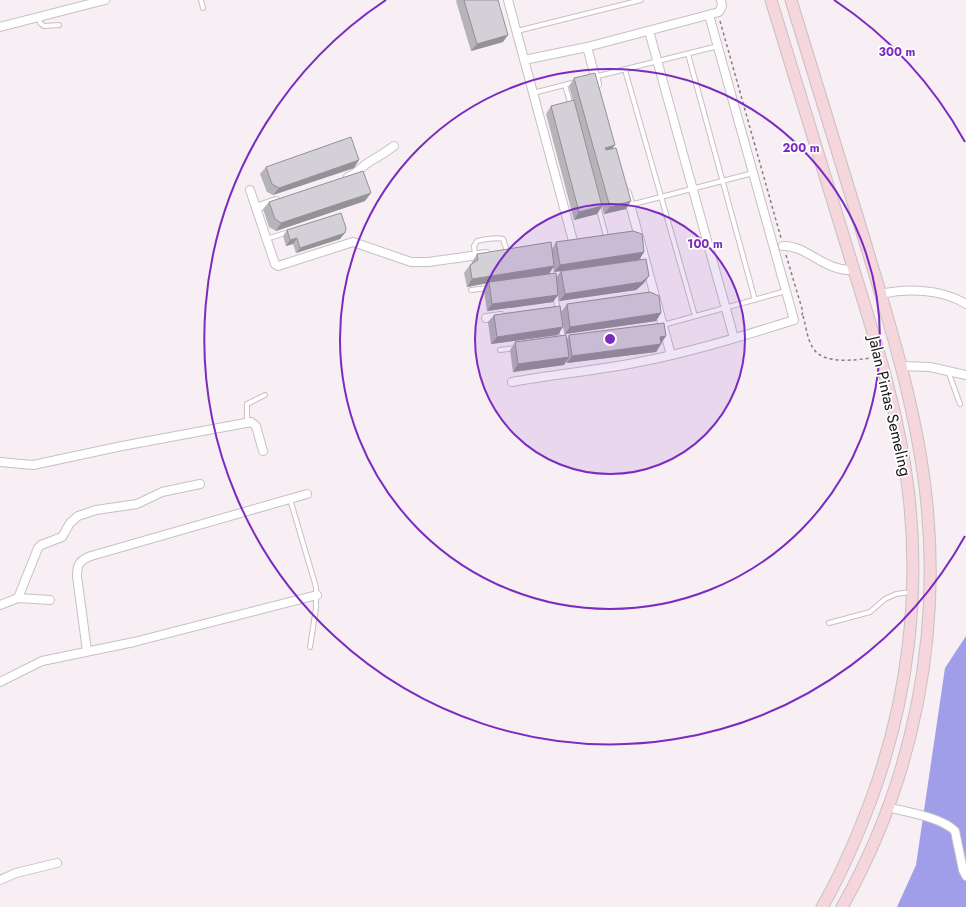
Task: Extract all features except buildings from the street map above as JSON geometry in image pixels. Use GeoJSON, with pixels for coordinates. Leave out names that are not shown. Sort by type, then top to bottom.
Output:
{"type":"FeatureCollection","features":[{"type":"Feature","properties":{"kind":"main road","name":"Jalan Pintas Semeling"},"geometry":{"type":"LineString","coordinates":[[772,0],[879,356],[897,424],[907,479],[911,521],[912,592],[908,657],[893,733],[865,818],[844,866],[822,907]]}},
{"type":"Feature","properties":{"kind":"main road","name":"Jalan Pintas Semeling"},"geometry":{"type":"LineString","coordinates":[[791,0],[881,294],[901,366],[925,483],[930,552],[931,593],[925,660],[916,710],[908,742],[887,807],[859,874],[842,907]]}},
{"type":"Feature","properties":{"kind":"street"},"geometry":{"type":"LineString","coordinates":[[0,27],[104,0]]}},
{"type":"Feature","properties":{"kind":"street"},"geometry":{"type":"LineString","coordinates":[[508,0],[573,241]]}},
{"type":"Feature","properties":{"kind":"street"},"geometry":{"type":"LineString","coordinates":[[524,60],[586,47],[719,12],[722,6],[722,0]]}},
{"type":"Feature","properties":{"kind":"street"},"geometry":{"type":"LineString","coordinates":[[512,382],[629,364],[671,355],[794,320],[709,15]]}},
{"type":"Feature","properties":{"kind":"street"},"geometry":{"type":"LineString","coordinates":[[649,31],[734,338]]}},
{"type":"Feature","properties":{"kind":"street"},"geometry":{"type":"LineString","coordinates":[[586,47],[591,78],[599,92]]}},
{"type":"Feature","properties":{"kind":"street"},"geometry":{"type":"LineString","coordinates":[[342,179],[356,174],[370,161],[380,157],[394,146]]}},
{"type":"Feature","properties":{"kind":"street"},"geometry":{"type":"LineString","coordinates":[[624,182],[630,205],[633,232],[651,295],[671,355]]}},
{"type":"Feature","properties":{"kind":"street"},"geometry":{"type":"LineString","coordinates":[[250,190],[275,264],[278,266],[353,242],[411,262],[428,262],[504,251]]}},
{"type":"Feature","properties":{"kind":"street"},"geometry":{"type":"LineString","coordinates":[[256,208],[285,198]]}},
{"type":"Feature","properties":{"kind":"street"},"geometry":{"type":"LineString","coordinates":[[784,246],[795,247],[839,270],[854,270]]}},
{"type":"Feature","properties":{"kind":"street"},"geometry":{"type":"LineString","coordinates":[[881,294],[894,291],[917,291],[941,294],[959,299],[966,304]]}},
{"type":"Feature","properties":{"kind":"street"},"geometry":{"type":"LineString","coordinates":[[486,318],[507,316]]}},
{"type":"Feature","properties":{"kind":"street"},"geometry":{"type":"LineString","coordinates":[[901,366],[930,367],[966,375]]}},
{"type":"Feature","properties":{"kind":"street"},"geometry":{"type":"LineString","coordinates":[[0,462],[33,465],[122,446],[251,422],[256,426],[263,451]]}},
{"type":"Feature","properties":{"kind":"street"},"geometry":{"type":"LineString","coordinates":[[18,598],[38,548],[62,537],[70,523],[78,516],[96,510],[137,504],[162,492],[200,484]]}},
{"type":"Feature","properties":{"kind":"street"},"geometry":{"type":"LineString","coordinates":[[87,651],[77,576],[80,561],[91,556],[307,494]]}},
{"type":"Feature","properties":{"kind":"street"},"geometry":{"type":"LineString","coordinates":[[0,682],[36,663],[141,640],[316,595]]}},
{"type":"Feature","properties":{"kind":"street"},"geometry":{"type":"LineString","coordinates":[[0,605],[18,598],[50,600]]}},
{"type":"Feature","properties":{"kind":"street"},"geometry":{"type":"LineString","coordinates":[[887,807],[938,821],[951,827],[955,831],[963,870],[966,876]]}},
{"type":"Feature","properties":{"kind":"street"},"geometry":{"type":"LineString","coordinates":[[0,880],[28,870],[58,863]]}},
{"type":"Feature","properties":{"kind":"lane"},"geometry":{"type":"LineString","coordinates":[[201,0],[203,8]]}},
{"type":"Feature","properties":{"kind":"lane"},"geometry":{"type":"LineString","coordinates":[[516,32],[641,0]]}},
{"type":"Feature","properties":{"kind":"lane"},"geometry":{"type":"LineString","coordinates":[[39,17],[44,26],[58,25]]}},
{"type":"Feature","properties":{"kind":"lane"},"geometry":{"type":"LineString","coordinates":[[591,78],[718,46]]}},
{"type":"Feature","properties":{"kind":"lane"},"geometry":{"type":"LineString","coordinates":[[688,54],[755,300]]}},
{"type":"Feature","properties":{"kind":"lane"},"geometry":{"type":"LineString","coordinates":[[625,70],[695,316]]}},
{"type":"Feature","properties":{"kind":"lane"},"geometry":{"type":"LineString","coordinates":[[533,93],[580,81]]}},
{"type":"Feature","properties":{"kind":"lane"},"geometry":{"type":"LineString","coordinates":[[565,85],[573,115]]}},
{"type":"Feature","properties":{"kind":"lane"},"geometry":{"type":"LineString","coordinates":[[630,205],[753,173]]}},
{"type":"Feature","properties":{"kind":"lane"},"geometry":{"type":"LineString","coordinates":[[596,198],[606,236]]}},
{"type":"Feature","properties":{"kind":"lane"},"geometry":{"type":"LineString","coordinates":[[266,239],[296,230]]}},
{"type":"Feature","properties":{"kind":"lane"},"geometry":{"type":"LineString","coordinates":[[475,256],[474,246],[477,241],[486,239],[499,238],[503,240],[504,251]]}},
{"type":"Feature","properties":{"kind":"lane"},"geometry":{"type":"LineString","coordinates":[[554,286],[564,341]]}},
{"type":"Feature","properties":{"kind":"lane"},"geometry":{"type":"LineString","coordinates":[[471,290],[494,287]]}},
{"type":"Feature","properties":{"kind":"lane"},"geometry":{"type":"LineString","coordinates":[[661,327],[786,291]]}},
{"type":"Feature","properties":{"kind":"lane"},"geometry":{"type":"LineString","coordinates":[[557,342],[572,340]]}},
{"type":"Feature","properties":{"kind":"lane"},"geometry":{"type":"LineString","coordinates":[[500,350],[521,347]]}},
{"type":"Feature","properties":{"kind":"lane"},"geometry":{"type":"LineString","coordinates":[[948,370],[960,404]]}},
{"type":"Feature","properties":{"kind":"lane"},"geometry":{"type":"LineString","coordinates":[[247,423],[247,404],[265,395]]}},
{"type":"Feature","properties":{"kind":"lane"},"geometry":{"type":"LineString","coordinates":[[290,498],[316,587],[310,647]]}},
{"type":"Feature","properties":{"kind":"lane"},"geometry":{"type":"LineString","coordinates":[[829,623],[870,612],[885,599],[896,594],[912,592]]}},
{"type":"Feature","properties":{"kind":"path"},"geometry":{"type":"LineString","coordinates":[[719,12],[813,348],[818,354],[832,360],[879,356]]}},
{"type":"Feature","properties":{"kind":"path"},"geometry":{"type":"LineString","coordinates":[[794,320],[803,316]]}},
{"type":"Feature","properties":{"kind":"shaded area"},"geometry":{"type":"Polygon","coordinates":[[[966,636],[966,907],[897,907],[916,865],[945,668],[966,636]]]}}]}
